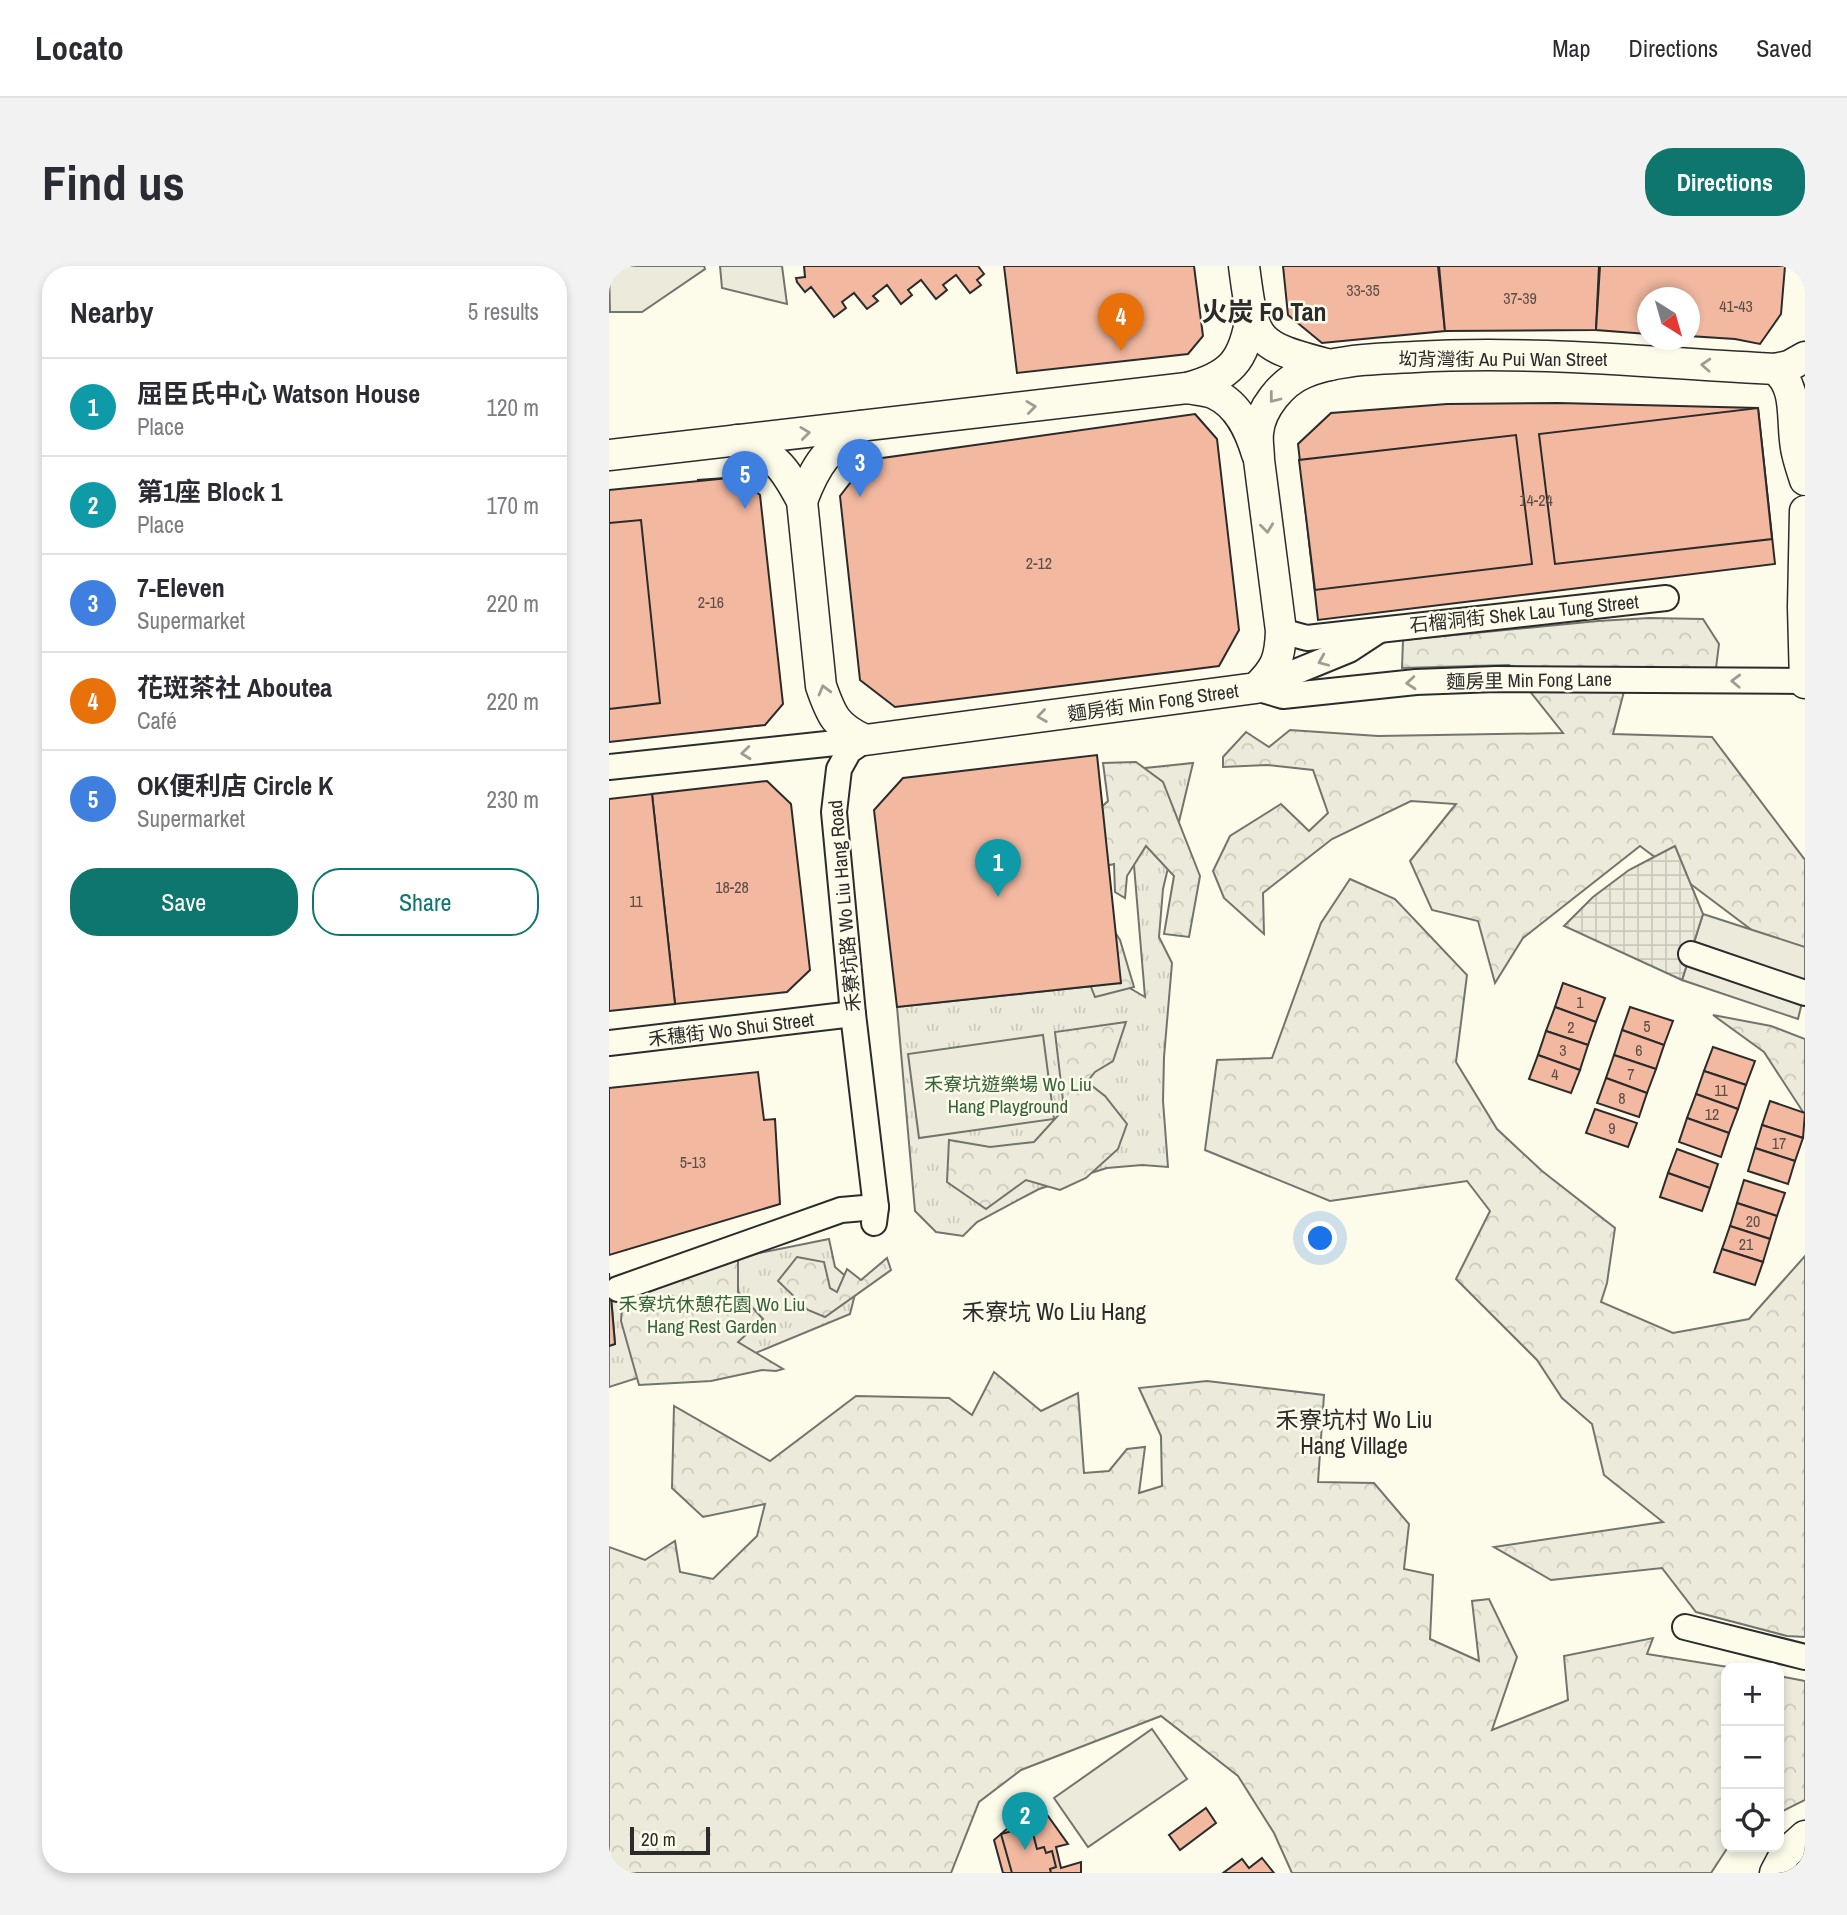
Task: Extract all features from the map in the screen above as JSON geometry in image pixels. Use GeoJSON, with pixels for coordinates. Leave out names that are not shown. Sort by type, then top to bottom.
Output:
{"type":"FeatureCollection","features":[{"type":"Feature","properties":{"kind":"street"},"geometry":{"type":"LineString","coordinates":[[1244,266],[1251,316],[1259,336],[1269,345],[1330,365]]}},
{"type":"Feature","properties":{"kind":"street"},"geometry":{"type":"LineString","coordinates":[[609,455],[1187,388],[1207,382],[1226,371],[1238,359],[1247,342],[1251,316]]}},
{"type":"Feature","properties":{"kind":"street","name":"㘭背灣街 Au Pui Wan Street"},"geometry":{"type":"LineString","coordinates":[[1259,460],[1258,432],[1266,408],[1282,387],[1304,373],[1330,365],[1444,355],[1522,355],[1583,356],[1775,369],[1789,366],[1805,356]]}},
{"type":"Feature","properties":{"kind":"street"},"geometry":{"type":"LineString","coordinates":[[1775,369],[1785,377],[1790,388],[1796,452],[1805,480]]}},
{"type":"Feature","properties":{"kind":"street"},"geometry":{"type":"LineString","coordinates":[[1187,388],[1214,393],[1231,405],[1243,420],[1259,460]]}},
{"type":"Feature","properties":{"kind":"street"},"geometry":{"type":"LineString","coordinates":[[802,501],[821,460],[861,426]]}},
{"type":"Feature","properties":{"kind":"street"},"geometry":{"type":"LineString","coordinates":[[737,440],[768,454],[788,476],[802,501],[821,686],[838,724],[865,740]]}},
{"type":"Feature","properties":{"kind":"street","name":"麵房街 Min Fong Street"},"geometry":{"type":"LineString","coordinates":[[609,767],[865,740],[1256,688],[1272,673],[1280,653],[1281,631],[1259,460]]}},
{"type":"Feature","properties":{"kind":"street"},"geometry":{"type":"LineString","coordinates":[[1805,511],[1805,682]]}},
{"type":"Feature","properties":{"kind":"street","name":"石榴洞街 Shek Lau Tung Street"},"geometry":{"type":"LineString","coordinates":[[1281,631],[1307,638],[1666,598]]}},
{"type":"Feature","properties":{"kind":"street","name":"石榴洞街 Shek Lau Tung Street"},"geometry":{"type":"LineString","coordinates":[[1256,688],[1349,650],[1383,629]]}},
{"type":"Feature","properties":{"kind":"street","name":"麵房里 Min Fong Lane"},"geometry":{"type":"LineString","coordinates":[[1256,688],[1283,696],[1416,682],[1496,679],[1805,682]]}},
{"type":"Feature","properties":{"kind":"street","name":"禾寮坑路 Wo Liu Hang Road"},"geometry":{"type":"LineString","coordinates":[[618,1289],[841,1210],[875,1215],[835,835],[835,793],[839,769],[849,751],[865,740]]}},
{"type":"Feature","properties":{"kind":"street"},"geometry":{"type":"LineString","coordinates":[[1691,954],[1805,993]]}},
{"type":"Feature","properties":{"kind":"street","name":"禾穗街 Wo Shui Street"},"geometry":{"type":"LineString","coordinates":[[609,1043],[853,1014]]}},
{"type":"Feature","properties":{"kind":"street"},"geometry":{"type":"LineString","coordinates":[[1685,1627],[1805,1657]]}},
{"type":"Feature","properties":{"kind":"street"},"geometry":{"type":"LineString","coordinates":[[1775,1873],[1785,1854],[1805,1836]]}},
{"type":"Feature","properties":{"kind":"green space"},"geometry":{"type":"Polygon","coordinates":[[[1649,618],[1703,619],[1719,644],[1716,668],[1630,668],[1613,734],[1712,737],[1805,860],[1805,970],[1640,846],[1523,938],[1495,983],[1478,921],[1432,910],[1410,861],[1456,804],[1411,801],[1332,839],[1263,893],[1264,934],[1224,898],[1213,871],[1230,836],[1281,804],[1309,831],[1328,813],[1313,770],[1267,765],[1223,767],[1223,757],[1246,732],[1269,747],[1290,730],[1378,736],[1563,733],[1509,665],[1402,668],[1403,640],[1649,618]]]}},
{"type":"Feature","properties":{"kind":"green space"},"geometry":{"type":"Polygon","coordinates":[[[1136,762],[1163,782],[1200,876],[1189,937],[1164,934],[1174,876],[1146,846],[1127,876],[1125,898],[1115,892],[1114,864],[1088,870],[1081,826],[1108,801],[1103,763],[1136,762]]]}},
{"type":"Feature","properties":{"kind":"green space","name":"禾寮坑遊樂場 Wo Liu Hang Playground"},"geometry":{"type":"Polygon","coordinates":[[[1193,763],[1163,889],[1159,937],[1172,963],[1163,1101],[1168,1167],[1142,1165],[1107,1168],[1039,1189],[977,1222],[963,1236],[936,1232],[915,1211],[897,1007],[1121,983],[1145,997],[1126,770],[1193,763]]]}},
{"type":"Feature","properties":{"kind":"green space"},"geometry":{"type":"Polygon","coordinates":[[[1350,879],[1395,899],[1467,975],[1456,1062],[1497,1129],[1542,1171],[1615,1228],[1607,1283],[1601,1302],[1673,1333],[1749,1319],[1805,1256],[1805,1637],[1787,1636],[1696,1612],[1662,1568],[1551,1580],[1494,1547],[1663,1522],[1604,1475],[1592,1424],[1562,1398],[1537,1360],[1456,1279],[1490,1211],[1467,1181],[1330,1201],[1205,1150],[1217,1060],[1272,1058],[1321,923],[1350,879]]]}},
{"type":"Feature","properties":{"kind":"green space"},"geometry":{"type":"Polygon","coordinates":[[[1108,921],[1120,940],[1134,987],[1095,997],[1089,982],[1108,921]]]}},
{"type":"Feature","properties":{"kind":"green space"},"geometry":{"type":"Polygon","coordinates":[[[1713,1015],[1771,1026],[1805,1039],[1805,1115],[1764,1052],[1713,1015]]]}},
{"type":"Feature","properties":{"kind":"green space"},"geometry":{"type":"Polygon","coordinates":[[[1126,1022],[1113,1061],[1095,1072],[1087,1082],[1105,1096],[1127,1124],[1118,1149],[1086,1178],[1060,1190],[1026,1180],[986,1209],[947,1182],[949,1140],[990,1147],[1034,1142],[1064,1109],[1055,1032],[1126,1022]]]}},
{"type":"Feature","properties":{"kind":"green space","name":"禾寮坑遊樂場 Wo Liu Hang Playground"},"geometry":{"type":"Polygon","coordinates":[[[1043,1035],[1054,1119],[919,1138],[908,1054],[1043,1035]]]}},
{"type":"Feature","properties":{"kind":"green space","name":"禾寮坑休憩花園 Wo Liu Hang Rest Garden"},"geometry":{"type":"Polygon","coordinates":[[[829,1239],[835,1267],[857,1286],[850,1314],[695,1378],[662,1370],[609,1387],[609,1346],[615,1344],[610,1283],[829,1239]]]}},
{"type":"Feature","properties":{"kind":"green space"},"geometry":{"type":"Polygon","coordinates":[[[797,1257],[824,1262],[830,1288],[837,1292],[847,1269],[861,1280],[887,1258],[891,1270],[825,1317],[808,1310],[778,1281],[797,1257]]]}},
{"type":"Feature","properties":{"kind":"green space"},"geometry":{"type":"Polygon","coordinates":[[[738,1259],[738,1292],[763,1319],[738,1342],[783,1369],[762,1370],[711,1381],[639,1385],[621,1321],[623,1294],[660,1269],[738,1259]]]}},
{"type":"Feature","properties":{"kind":"green space"},"geometry":{"type":"Polygon","coordinates":[[[994,1372],[1041,1411],[1078,1393],[1084,1473],[1109,1471],[1127,1449],[1145,1447],[1139,1493],[1162,1486],[1161,1436],[1139,1388],[1207,1381],[1324,1395],[1318,1482],[1374,1483],[1409,1524],[1404,1569],[1433,1575],[1430,1639],[1479,1661],[1472,1601],[1489,1599],[1517,1657],[1492,1730],[1568,1700],[1564,1656],[1653,1638],[1647,1654],[1721,1666],[1721,1852],[1725,1852],[1711,1873],[1292,1873],[1274,1833],[1238,1776],[1161,1716],[1021,1770],[979,1802],[951,1873],[609,1873],[609,1547],[645,1560],[675,1541],[680,1572],[713,1579],[757,1536],[765,1504],[703,1517],[672,1488],[674,1406],[770,1461],[856,1396],[949,1398],[972,1415],[994,1372]]]}},
{"type":"Feature","properties":{"kind":"green space"},"geometry":{"type":"Polygon","coordinates":[[[1784,1677],[1805,1681],[1805,1800],[1784,1810],[1784,1677]]]}},
{"type":"Feature","properties":{"kind":"green space"},"geometry":{"type":"Polygon","coordinates":[[[1152,1729],[1187,1779],[1088,1847],[1054,1798],[1152,1729]]]}},
{"type":"Feature","properties":{"kind":"shaded area"},"geometry":{"type":"Polygon","coordinates":[[[609,266],[704,266],[705,269],[642,312],[610,312],[609,266]]]}},
{"type":"Feature","properties":{"kind":"shaded area"},"geometry":{"type":"Polygon","coordinates":[[[720,266],[782,266],[787,304],[722,288],[720,266]]]}},
{"type":"Feature","properties":{"kind":"shaded area"},"geometry":{"type":"Polygon","coordinates":[[[1675,846],[1703,914],[1682,980],[1564,926],[1593,897],[1629,870],[1675,846]]]}},
{"type":"Feature","properties":{"kind":"shaded area"},"geometry":{"type":"Polygon","coordinates":[[[1703,914],[1805,947],[1805,990],[1798,1019],[1682,980],[1703,914]]]}},
{"type":"Feature","properties":{"kind":"building"},"geometry":{"type":"Polygon","coordinates":[[[804,266],[978,266],[984,274],[977,280],[981,285],[970,293],[956,275],[943,285],[947,290],[936,299],[921,280],[908,290],[912,295],[901,304],[887,285],[873,296],[878,301],[867,309],[854,293],[842,302],[846,308],[834,317],[811,287],[805,292],[797,282],[796,278],[805,277],[804,266]]]}},
{"type":"Feature","properties":{"kind":"building"},"geometry":{"type":"Polygon","coordinates":[[[1004,266],[1194,266],[1203,336],[1188,354],[1017,373],[1004,266]]]}},
{"type":"Feature","properties":{"kind":"building"},"geometry":{"type":"Polygon","coordinates":[[[1283,266],[1438,266],[1445,331],[1322,343],[1288,315],[1283,266]]]}},
{"type":"Feature","properties":{"kind":"building"},"geometry":{"type":"Polygon","coordinates":[[[1439,266],[1599,266],[1596,330],[1445,331],[1439,266]]]}},
{"type":"Feature","properties":{"kind":"building"},"geometry":{"type":"Polygon","coordinates":[[[1600,266],[1785,266],[1781,314],[1760,344],[1700,337],[1700,287],[1637,287],[1637,333],[1596,330],[1600,266]]]}},
{"type":"Feature","properties":{"kind":"building"},"geometry":{"type":"Polygon","coordinates":[[[1559,403],[1758,408],[1775,564],[1318,620],[1298,444],[1331,413],[1447,404],[1559,403]]]}},
{"type":"Feature","properties":{"kind":"building"},"geometry":{"type":"Polygon","coordinates":[[[1758,408],[1772,539],[1555,564],[1539,434],[1758,408]]]}},
{"type":"Feature","properties":{"kind":"building"},"geometry":{"type":"Polygon","coordinates":[[[1195,414],[1217,439],[1239,630],[1219,666],[895,707],[860,680],[840,496],[868,460],[1195,414]]]}},
{"type":"Feature","properties":{"kind":"building"},"geometry":{"type":"Polygon","coordinates":[[[1516,435],[1532,564],[1315,590],[1299,460],[1516,435]]]}},
{"type":"Feature","properties":{"kind":"building"},"geometry":{"type":"Polygon","coordinates":[[[739,477],[740,488],[752,488],[777,704],[763,706],[765,725],[726,729],[725,710],[668,717],[645,499],[699,494],[698,480],[739,477]]]}},
{"type":"Feature","properties":{"kind":"building"},"geometry":{"type":"Polygon","coordinates":[[[739,477],[760,495],[783,704],[765,725],[609,742],[609,490],[739,477]]]}},
{"type":"Feature","properties":{"kind":"building"},"geometry":{"type":"Polygon","coordinates":[[[641,520],[660,703],[609,709],[609,523],[641,520]]]}},
{"type":"Feature","properties":{"kind":"building"},"geometry":{"type":"Polygon","coordinates":[[[1097,755],[1121,983],[897,1007],[874,810],[903,778],[1097,755]]]}},
{"type":"Feature","properties":{"kind":"building"},"geometry":{"type":"Polygon","coordinates":[[[767,781],[791,804],[810,970],[787,992],[675,1004],[652,794],[767,781]]]}},
{"type":"Feature","properties":{"kind":"building"},"geometry":{"type":"Polygon","coordinates":[[[652,794],[675,1004],[609,1011],[609,799],[652,794]]]}},
{"type":"Feature","properties":{"kind":"building"},"geometry":{"type":"Polygon","coordinates":[[[1563,983],[1605,998],[1596,1022],[1555,1007],[1563,983]]]}},
{"type":"Feature","properties":{"kind":"building"},"geometry":{"type":"Polygon","coordinates":[[[1555,1007],[1596,1022],[1588,1045],[1546,1031],[1555,1007]]]}},
{"type":"Feature","properties":{"kind":"building"},"geometry":{"type":"Polygon","coordinates":[[[1630,1007],[1673,1021],[1664,1045],[1622,1030],[1630,1007]]]}},
{"type":"Feature","properties":{"kind":"building"},"geometry":{"type":"Polygon","coordinates":[[[1622,1030],[1664,1045],[1656,1069],[1614,1055],[1622,1030]]]}},
{"type":"Feature","properties":{"kind":"building"},"geometry":{"type":"Polygon","coordinates":[[[1546,1031],[1588,1045],[1580,1070],[1538,1055],[1546,1031]]]}},
{"type":"Feature","properties":{"kind":"building"},"geometry":{"type":"Polygon","coordinates":[[[1713,1047],[1755,1061],[1746,1085],[1704,1071],[1713,1047]]]}},
{"type":"Feature","properties":{"kind":"building"},"geometry":{"type":"Polygon","coordinates":[[[1538,1055],[1580,1070],[1571,1093],[1529,1079],[1538,1055]]]}},
{"type":"Feature","properties":{"kind":"building"},"geometry":{"type":"Polygon","coordinates":[[[1614,1055],[1656,1069],[1647,1093],[1606,1078],[1614,1055]]]}},
{"type":"Feature","properties":{"kind":"building"},"geometry":{"type":"Polygon","coordinates":[[[1704,1071],[1746,1085],[1738,1109],[1696,1094],[1704,1071]]]}},
{"type":"Feature","properties":{"kind":"building"},"geometry":{"type":"Polygon","coordinates":[[[758,1072],[764,1120],[775,1119],[780,1204],[609,1255],[609,1088],[758,1072]]]}},
{"type":"Feature","properties":{"kind":"building"},"geometry":{"type":"Polygon","coordinates":[[[1606,1078],[1647,1093],[1639,1117],[1597,1103],[1606,1078]]]}},
{"type":"Feature","properties":{"kind":"building"},"geometry":{"type":"Polygon","coordinates":[[[1696,1094],[1738,1109],[1729,1133],[1687,1118],[1696,1094]]]}},
{"type":"Feature","properties":{"kind":"building"},"geometry":{"type":"Polygon","coordinates":[[[1770,1101],[1805,1113],[1803,1138],[1762,1125],[1770,1101]]]}},
{"type":"Feature","properties":{"kind":"building"},"geometry":{"type":"Polygon","coordinates":[[[1595,1109],[1637,1123],[1628,1147],[1586,1133],[1595,1109]]]}},
{"type":"Feature","properties":{"kind":"building"},"geometry":{"type":"Polygon","coordinates":[[[1687,1118],[1729,1133],[1721,1157],[1679,1142],[1687,1118]]]}},
{"type":"Feature","properties":{"kind":"building"},"geometry":{"type":"Polygon","coordinates":[[[1762,1125],[1803,1138],[1795,1161],[1755,1148],[1762,1125]]]}},
{"type":"Feature","properties":{"kind":"building"},"geometry":{"type":"Polygon","coordinates":[[[1755,1148],[1795,1161],[1788,1184],[1748,1171],[1755,1148]]]}},
{"type":"Feature","properties":{"kind":"building"},"geometry":{"type":"Polygon","coordinates":[[[1677,1149],[1718,1164],[1710,1188],[1668,1173],[1677,1149]]]}},
{"type":"Feature","properties":{"kind":"building"},"geometry":{"type":"Polygon","coordinates":[[[1668,1173],[1710,1188],[1702,1211],[1660,1197],[1668,1173]]]}},
{"type":"Feature","properties":{"kind":"building"},"geometry":{"type":"Polygon","coordinates":[[[1744,1180],[1785,1193],[1777,1216],[1737,1203],[1744,1180]]]}},
{"type":"Feature","properties":{"kind":"building"},"geometry":{"type":"Polygon","coordinates":[[[1737,1203],[1777,1216],[1770,1239],[1730,1226],[1737,1203]]]}},
{"type":"Feature","properties":{"kind":"building"},"geometry":{"type":"Polygon","coordinates":[[[1730,1226],[1770,1239],[1763,1262],[1722,1249],[1730,1226]]]}},
{"type":"Feature","properties":{"kind":"building"},"geometry":{"type":"Polygon","coordinates":[[[1722,1249],[1763,1262],[1755,1285],[1714,1272],[1722,1249]]]}},
{"type":"Feature","properties":{"kind":"building"},"geometry":{"type":"Polygon","coordinates":[[[609,1273],[615,1344],[609,1346],[609,1273]]]}},
{"type":"Feature","properties":{"kind":"building"},"geometry":{"type":"Polygon","coordinates":[[[1038,1802],[1068,1844],[1056,1847],[1061,1868],[1081,1862],[1081,1873],[1003,1873],[994,1840],[1038,1802]]]}},
{"type":"Feature","properties":{"kind":"building"},"geometry":{"type":"Polygon","coordinates":[[[1206,1808],[1216,1823],[1180,1850],[1169,1835],[1206,1808]]]}},
{"type":"Feature","properties":{"kind":"building"},"geometry":{"type":"Polygon","coordinates":[[[1031,1826],[1037,1849],[1044,1847],[1046,1853],[1052,1851],[1056,1867],[1050,1869],[1051,1873],[1012,1873],[1001,1834],[1031,1826]]]}},
{"type":"Feature","properties":{"kind":"building"},"geometry":{"type":"Polygon","coordinates":[[[1262,1858],[1274,1873],[1223,1873],[1242,1859],[1249,1868],[1262,1858]]]}},
{"type":"Feature","properties":{"kind":"place","name":"花斑茶社 Aboutea"},"geometry":{"type":"Point","coordinates":[1121,351]}},
{"type":"Feature","properties":{"kind":"place","name":"7-Eleven"},"geometry":{"type":"Point","coordinates":[860,497]}},
{"type":"Feature","properties":{"kind":"place","name":"OK便利店 Circle K"},"geometry":{"type":"Point","coordinates":[745,509]}},
{"type":"Feature","properties":{"kind":"place","name":"屈臣氏中心 Watson House"},"geometry":{"type":"Point","coordinates":[998,897]}},
{"type":"Feature","properties":{"kind":"place","name":"第1座 Block 1"},"geometry":{"type":"Point","coordinates":[1025,1850]}},
{"type":"Feature","properties":{"kind":"district","name":"火炭 Fo Tan"},"geometry":{"type":"Point","coordinates":[1264,311]}},
{"type":"Feature","properties":{"kind":"district","name":"禾寮坑 Wo Liu Hang"},"geometry":{"type":"Point","coordinates":[1054,1311]}},
{"type":"Feature","properties":{"kind":"district","name":"禾寮坑村 Wo Liu Hang Village"},"geometry":{"type":"Point","coordinates":[1354,1432]}}]}
